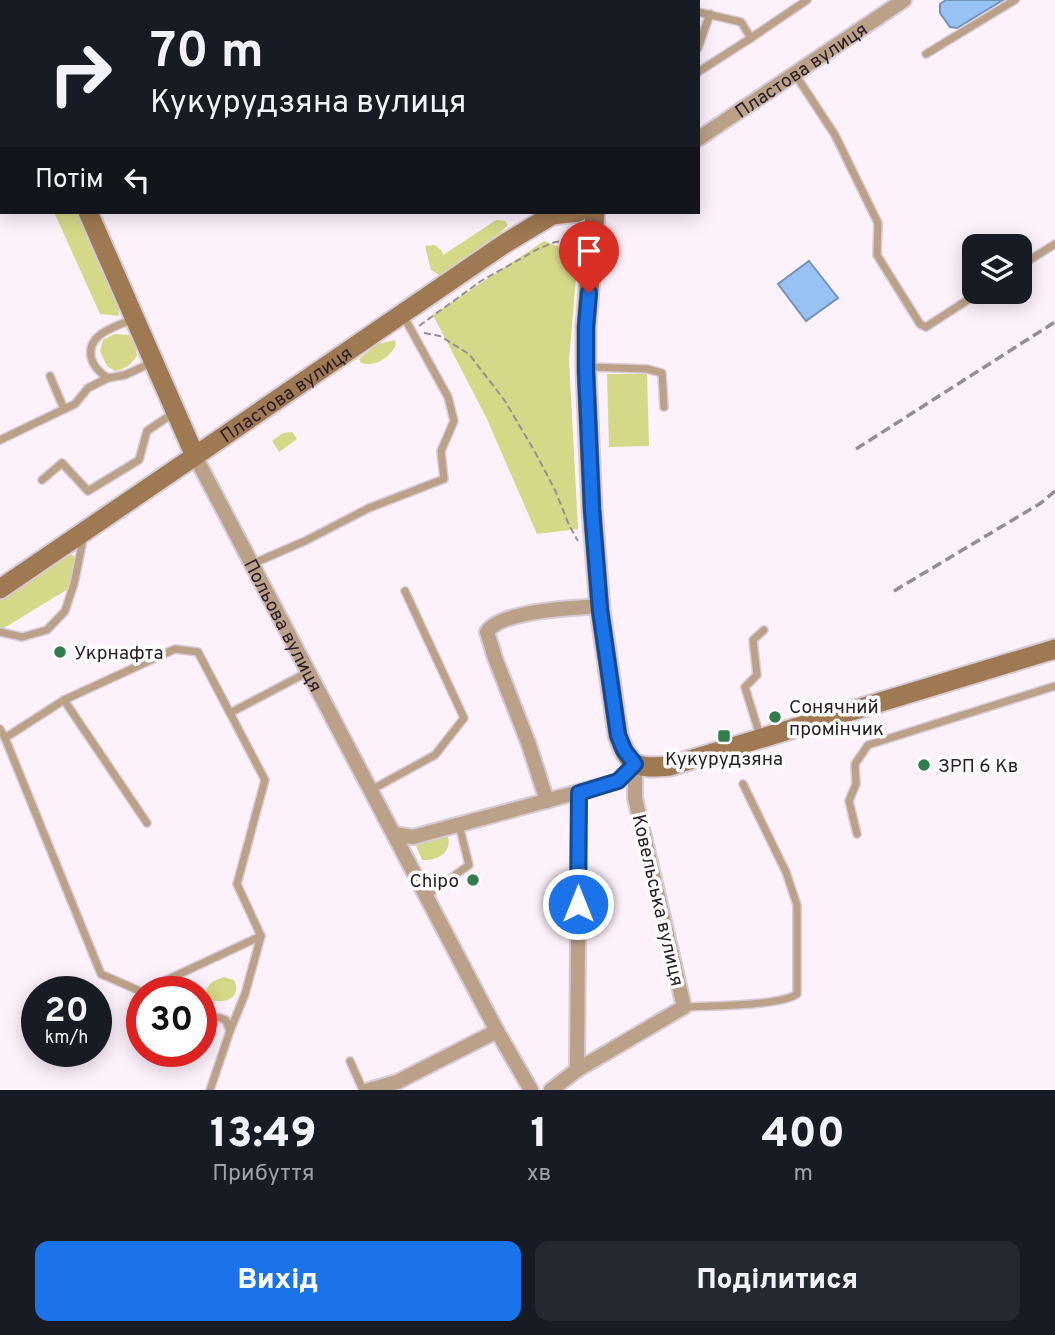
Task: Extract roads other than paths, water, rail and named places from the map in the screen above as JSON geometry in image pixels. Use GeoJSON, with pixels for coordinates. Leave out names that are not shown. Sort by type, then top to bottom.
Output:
{"type":"FeatureCollection","features":[{"type":"Feature","properties":{"kind":"main road","name":"Польова вулиця"},"geometry":{"type":"LineString","coordinates":[[89,214],[195,456]]}},
{"type":"Feature","properties":{"kind":"main road","name":"Пластова вулиця"},"geometry":{"type":"LineString","coordinates":[[0,589],[504,244],[552,215],[561,214]]}},
{"type":"Feature","properties":{"kind":"main road","name":"Ковельська вулиця"},"geometry":{"type":"LineString","coordinates":[[595,214],[586,327],[592,509],[600,606],[618,735],[624,750],[635,764]]}},
{"type":"Feature","properties":{"kind":"main road"},"geometry":{"type":"LineString","coordinates":[[635,764],[649,768],[670,766],[1055,649]]}},
{"type":"Feature","properties":{"kind":"street","name":"Пластова вулиця"},"geometry":{"type":"LineString","coordinates":[[700,138],[904,0]]}},
{"type":"Feature","properties":{"kind":"street","name":"Польова вулиця"},"geometry":{"type":"LineString","coordinates":[[195,456],[497,1031],[531,1090]]}},
{"type":"Feature","properties":{"kind":"street"},"geometry":{"type":"LineString","coordinates":[[547,801],[487,632],[497,623],[529,613],[600,606]]}},
{"type":"Feature","properties":{"kind":"street"},"geometry":{"type":"LineString","coordinates":[[394,834],[414,837],[579,793],[618,781],[635,764]]}},
{"type":"Feature","properties":{"kind":"street","name":"Ковельська вулиця"},"geometry":{"type":"LineString","coordinates":[[635,764],[635,799],[684,1007]]}},
{"type":"Feature","properties":{"kind":"street"},"geometry":{"type":"LineString","coordinates":[[577,1070],[579,793]]}},
{"type":"Feature","properties":{"kind":"street"},"geometry":{"type":"LineString","coordinates":[[551,1090],[577,1070],[684,1007]]}},
{"type":"Feature","properties":{"kind":"street"},"geometry":{"type":"LineString","coordinates":[[369,1090],[397,1082],[497,1031]]}},
{"type":"Feature","properties":{"kind":"lane"},"geometry":{"type":"LineString","coordinates":[[700,71],[807,0]]}},
{"type":"Feature","properties":{"kind":"lane"},"geometry":{"type":"LineString","coordinates":[[926,54],[1015,0]]}},
{"type":"Feature","properties":{"kind":"lane"},"geometry":{"type":"LineString","coordinates":[[700,12],[741,22],[751,38]]}},
{"type":"Feature","properties":{"kind":"lane"},"geometry":{"type":"LineString","coordinates":[[700,42],[710,14]]}},
{"type":"Feature","properties":{"kind":"lane"},"geometry":{"type":"LineString","coordinates":[[795,74],[835,135],[878,223],[877,255],[920,324],[926,327],[962,304]]}},
{"type":"Feature","properties":{"kind":"lane"},"geometry":{"type":"LineString","coordinates":[[1032,258],[1055,244]]}},
{"type":"Feature","properties":{"kind":"lane"},"geometry":{"type":"LineString","coordinates":[[252,564],[305,541],[369,508],[444,479],[441,451],[454,421],[448,397],[402,313]]}},
{"type":"Feature","properties":{"kind":"lane"},"geometry":{"type":"LineString","coordinates":[[107,379],[92,360],[90,349],[93,340],[105,331],[134,319]]}},
{"type":"Feature","properties":{"kind":"lane"},"geometry":{"type":"LineString","coordinates":[[0,440],[75,404],[88,388],[107,379],[125,376],[153,362]]}},
{"type":"Feature","properties":{"kind":"lane"},"geometry":{"type":"LineString","coordinates":[[586,367],[648,369],[662,373],[664,407]]}},
{"type":"Feature","properties":{"kind":"lane"},"geometry":{"type":"LineString","coordinates":[[50,376],[64,409]]}},
{"type":"Feature","properties":{"kind":"lane"},"geometry":{"type":"LineString","coordinates":[[41,480],[62,463],[88,491],[139,460],[147,431],[175,412]]}},
{"type":"Feature","properties":{"kind":"lane"},"geometry":{"type":"LineString","coordinates":[[0,632],[22,637],[47,630],[65,611],[74,584],[85,531]]}},
{"type":"Feature","properties":{"kind":"lane"},"geometry":{"type":"LineString","coordinates":[[371,790],[435,755],[464,718],[405,591]]}},
{"type":"Feature","properties":{"kind":"lane"},"geometry":{"type":"LineString","coordinates":[[761,738],[745,687],[757,675],[753,640],[764,630]]}},
{"type":"Feature","properties":{"kind":"lane"},"geometry":{"type":"LineString","coordinates":[[5,738],[64,700],[175,649],[198,652],[265,780],[237,884],[261,936],[245,994],[210,1090]]}},
{"type":"Feature","properties":{"kind":"lane"},"geometry":{"type":"LineString","coordinates":[[230,713],[308,671]]}},
{"type":"Feature","properties":{"kind":"lane"},"geometry":{"type":"LineString","coordinates":[[857,834],[849,801],[856,784],[855,764],[868,745],[1055,687]]}},
{"type":"Feature","properties":{"kind":"lane"},"geometry":{"type":"LineString","coordinates":[[64,700],[147,823]]}},
{"type":"Feature","properties":{"kind":"lane"},"geometry":{"type":"LineString","coordinates":[[0,729],[101,974],[126,985]]}},
{"type":"Feature","properties":{"kind":"lane"},"geometry":{"type":"LineString","coordinates":[[684,1007],[757,1003],[790,999],[797,994],[797,905],[786,872],[743,784]]}},
{"type":"Feature","properties":{"kind":"lane"},"geometry":{"type":"LineString","coordinates":[[426,896],[469,865],[459,825]]}},
{"type":"Feature","properties":{"kind":"lane"},"geometry":{"type":"LineString","coordinates":[[176,976],[261,936]]}},
{"type":"Feature","properties":{"kind":"lane"},"geometry":{"type":"LineString","coordinates":[[217,1017],[226,1020],[230,1031]]}},
{"type":"Feature","properties":{"kind":"lane"},"geometry":{"type":"LineString","coordinates":[[350,1061],[363,1090]]}},
{"type":"Feature","properties":{"kind":"water"},"geometry":{"type":"Polygon","coordinates":[[[946,0],[1003,0],[957,28],[950,27],[940,13],[940,4],[946,0]]]}},
{"type":"Feature","properties":{"kind":"water"},"geometry":{"type":"Polygon","coordinates":[[[809,261],[838,298],[806,321],[778,284],[809,261]]]}},
{"type":"Feature","properties":{"kind":"railway"},"geometry":{"type":"LineString","coordinates":[[856,449],[1055,322]]}},
{"type":"Feature","properties":{"kind":"railway"},"geometry":{"type":"LineString","coordinates":[[894,591],[1041,503],[1055,491]]}},
{"type":"Feature","properties":{"kind":"place","name":"Укрнафта"},"geometry":{"type":"Point","coordinates":[60,652]}},
{"type":"Feature","properties":{"kind":"place","name":"Сонячний промінчик"},"geometry":{"type":"Point","coordinates":[775,717]}},
{"type":"Feature","properties":{"kind":"place","name":"Кукурудзяна"},"geometry":{"type":"Point","coordinates":[724,736]}},
{"type":"Feature","properties":{"kind":"place","name":"ЗРП 6 Кв"},"geometry":{"type":"Point","coordinates":[924,765]}},
{"type":"Feature","properties":{"kind":"place","name":"Chipo"},"geometry":{"type":"Point","coordinates":[473,880]}}]}
